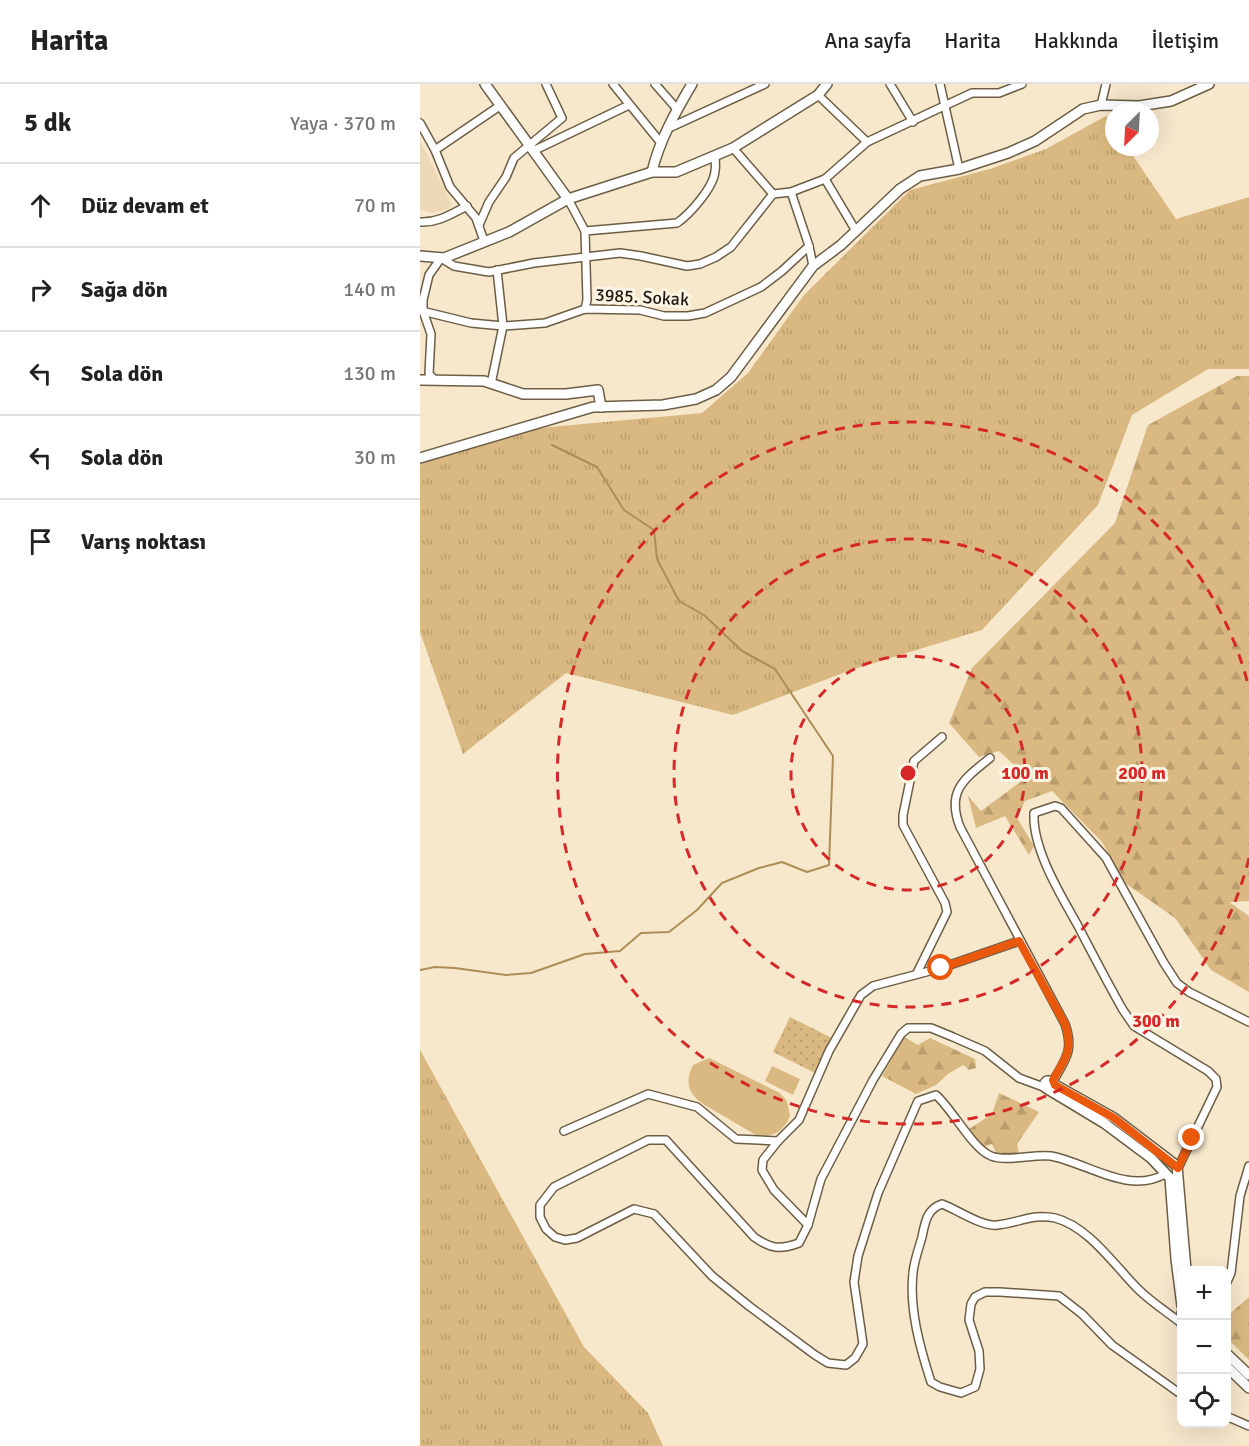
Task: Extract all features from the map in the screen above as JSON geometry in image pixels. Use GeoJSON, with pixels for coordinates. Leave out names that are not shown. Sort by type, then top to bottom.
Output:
{"type":"FeatureCollection","features":[{"type":"Feature","properties":{"kind":"street"},"geometry":{"type":"LineString","coordinates":[[484,84],[568,198],[585,231],[587,300],[585,309]]}},
{"type":"Feature","properties":{"kind":"street"},"geometry":{"type":"LineString","coordinates":[[532,147],[562,118],[546,84]]}},
{"type":"Feature","properties":{"kind":"street"},"geometry":{"type":"LineString","coordinates":[[613,84],[661,143]]}},
{"type":"Feature","properties":{"kind":"street"},"geometry":{"type":"LineString","coordinates":[[655,84],[677,109]]}},
{"type":"Feature","properties":{"kind":"street"},"geometry":{"type":"LineString","coordinates":[[652,172],[661,143],[692,84]]}},
{"type":"Feature","properties":{"kind":"street"},"geometry":{"type":"LineString","coordinates":[[434,380],[429,374],[431,334],[422,311],[429,274],[441,258],[509,232],[568,198],[652,172],[676,172],[733,148],[818,95],[827,84]]}},
{"type":"Feature","properties":{"kind":"street"},"geometry":{"type":"LineString","coordinates":[[890,84],[913,122]]}},
{"type":"Feature","properties":{"kind":"street"},"geometry":{"type":"LineString","coordinates":[[940,84],[959,168]]}},
{"type":"Feature","properties":{"kind":"street"},"geometry":{"type":"LineString","coordinates":[[420,256],[441,258],[454,266],[489,272],[534,263],[620,253],[687,266],[700,264],[731,247],[773,194],[791,192],[825,179],[867,142],[972,93],[999,93],[1022,84]]}},
{"type":"Feature","properties":{"kind":"street"},"geometry":{"type":"LineString","coordinates":[[1101,105],[1106,84]]}},
{"type":"Feature","properties":{"kind":"street"},"geometry":{"type":"LineString","coordinates":[[420,458],[561,416],[601,407],[663,405],[696,399],[716,390],[731,377],[813,266],[856,231],[900,189],[920,176],[959,168],[1008,153],[1035,141],[1083,109],[1101,105],[1139,106],[1171,101],[1209,84]]}},
{"type":"Feature","properties":{"kind":"street"},"geometry":{"type":"LineString","coordinates":[[669,128],[761,85]]}},
{"type":"Feature","properties":{"kind":"street"},"geometry":{"type":"LineString","coordinates":[[818,95],[867,142]]}},
{"type":"Feature","properties":{"kind":"street"},"geometry":{"type":"LineString","coordinates":[[435,150],[501,105]]}},
{"type":"Feature","properties":{"kind":"street"},"geometry":{"type":"LineString","coordinates":[[479,225],[514,158],[532,147],[629,105]]}},
{"type":"Feature","properties":{"kind":"street"},"geometry":{"type":"LineString","coordinates":[[420,123],[435,150],[450,187],[467,206],[479,225],[484,241]]}},
{"type":"Feature","properties":{"kind":"street"},"geometry":{"type":"LineString","coordinates":[[733,148],[773,194]]}},
{"type":"Feature","properties":{"kind":"street"},"geometry":{"type":"LineString","coordinates":[[585,231],[677,223],[688,215],[706,190],[715,174],[715,156]]}},
{"type":"Feature","properties":{"kind":"street"},"geometry":{"type":"LineString","coordinates":[[825,179],[856,231]]}},
{"type":"Feature","properties":{"kind":"street"},"geometry":{"type":"LineString","coordinates":[[791,192],[809,246],[813,266]]}},
{"type":"Feature","properties":{"kind":"street"},"geometry":{"type":"LineString","coordinates":[[420,222],[431,223],[467,206]]}},
{"type":"Feature","properties":{"kind":"street","name":"3985. Sokak"},"geometry":{"type":"LineString","coordinates":[[422,311],[471,323],[503,326],[545,323],[585,309],[640,310],[664,316],[688,316],[705,313],[761,287],[783,272],[809,246]]}},
{"type":"Feature","properties":{"kind":"street"},"geometry":{"type":"LineString","coordinates":[[492,384],[503,326],[498,270]]}},
{"type":"Feature","properties":{"kind":"street"},"geometry":{"type":"LineString","coordinates":[[420,380],[484,381],[523,394],[566,394],[597,390],[601,407]]}},
{"type":"Feature","properties":{"kind":"street"},"geometry":{"type":"LineString","coordinates":[[917,973],[947,912],[945,903],[903,825],[903,815],[914,761],[942,737]]}},
{"type":"Feature","properties":{"kind":"street"},"geometry":{"type":"LineString","coordinates":[[990,758],[968,776],[959,788],[954,799],[954,813],[1019,941],[1065,1024],[1069,1037],[1068,1056],[1052,1085]]}},
{"type":"Feature","properties":{"kind":"street"},"geometry":{"type":"LineString","coordinates":[[1177,1267],[1171,1171],[1217,1088],[1216,1078],[1134,1026],[1123,1010],[1056,885],[1042,853],[1034,813],[1055,806],[1061,807],[1106,858],[1177,983],[1189,992],[1249,1022]]}},
{"type":"Feature","properties":{"kind":"street"},"geometry":{"type":"LineString","coordinates":[[808,1225],[774,1190],[762,1170],[763,1160],[799,1120],[829,1051],[861,995],[873,986],[941,968],[1019,941]]}},
{"type":"Feature","properties":{"kind":"street"},"geometry":{"type":"LineString","coordinates":[[1171,1171],[1154,1180],[1128,1182],[1080,1164],[1049,1156],[992,1157],[980,1149],[936,1095],[918,1101],[878,1193],[858,1256],[854,1282],[863,1344],[855,1358],[846,1365],[828,1363],[749,1306],[712,1276],[654,1214],[634,1209],[577,1238],[565,1240],[555,1237],[546,1229],[540,1217],[540,1204],[554,1187],[648,1140],[658,1139],[666,1140],[754,1237],[763,1244],[784,1248],[799,1243],[808,1225],[821,1179],[873,1080],[901,1034],[908,1028],[931,1028],[985,1051],[1019,1078],[1052,1085],[1114,1118],[1171,1171],[1185,1266]]}},
{"type":"Feature","properties":{"kind":"street"},"geometry":{"type":"LineString","coordinates":[[564,1131],[648,1094],[697,1107],[736,1139],[778,1141]]}},
{"type":"Feature","properties":{"kind":"street"},"geometry":{"type":"LineString","coordinates":[[1231,1266],[1240,1196],[1249,1166]]}},
{"type":"Feature","properties":{"kind":"street"},"geometry":{"type":"LineString","coordinates":[[1177,1320],[1140,1291],[1096,1244],[1074,1226],[1056,1218],[1035,1216],[995,1226],[942,1204],[934,1206],[927,1216],[913,1271],[912,1302],[931,1382],[961,1393],[975,1387],[980,1369],[979,1351],[969,1320],[971,1304],[975,1297],[985,1292],[1000,1292],[1059,1296],[1082,1314],[1112,1345],[1177,1391]]}},
{"type":"Feature","properties":{"kind":"street"},"geometry":{"type":"LineString","coordinates":[[1231,1357],[1249,1375]]}},
{"type":"Feature","properties":{"kind":"street"},"geometry":{"type":"LineString","coordinates":[[1231,1370],[1249,1388]]}},
{"type":"Feature","properties":{"kind":"street"},"geometry":{"type":"LineString","coordinates":[[1231,1418],[1249,1426]]}},
{"type":"Feature","properties":{"kind":"shaded area"},"geometry":{"type":"Polygon","coordinates":[[[420,140],[452,204],[448,209],[432,213],[420,210],[420,140]]]}},
{"type":"Feature","properties":{"kind":"green space"},"geometry":{"type":"Polygon","coordinates":[[[1105,117],[1105,156],[1133,156],[1176,219],[1249,197],[1249,369],[1208,369],[1132,415],[1098,505],[982,630],[848,671],[733,715],[566,673],[463,754],[420,632],[420,465],[439,455],[540,428],[702,413],[748,373],[804,295],[910,190],[990,169],[1046,149],[1105,117]]]}},
{"type":"Feature","properties":{"kind":"green space"},"geometry":{"type":"Polygon","coordinates":[[[1237,376],[1249,376],[1249,901],[1229,902],[1249,916],[1249,992],[1211,970],[1175,918],[1125,883],[1102,842],[1052,791],[1025,801],[1017,818],[1034,846],[1029,855],[1005,816],[976,828],[968,796],[981,811],[1027,777],[999,751],[979,757],[949,723],[972,668],[1115,523],[1148,425],[1237,376]]]}},
{"type":"Feature","properties":{"kind":"green space"},"geometry":{"type":"Polygon","coordinates":[[[790,1017],[832,1038],[815,1073],[773,1052],[790,1017]]]}},
{"type":"Feature","properties":{"kind":"green space"},"geometry":{"type":"Polygon","coordinates":[[[904,1037],[918,1045],[930,1038],[975,1059],[976,1068],[969,1070],[963,1065],[936,1085],[916,1094],[882,1076],[904,1037]]]}},
{"type":"Feature","properties":{"kind":"green space"},"geometry":{"type":"Polygon","coordinates":[[[420,1050],[584,1347],[648,1413],[663,1446],[420,1446],[420,1050]]]}},
{"type":"Feature","properties":{"kind":"green space"},"geometry":{"type":"Polygon","coordinates":[[[709,1058],[780,1093],[787,1101],[790,1116],[781,1130],[768,1136],[756,1135],[706,1106],[694,1096],[690,1090],[689,1075],[693,1065],[709,1058]]]}},
{"type":"Feature","properties":{"kind":"green space"},"geometry":{"type":"Polygon","coordinates":[[[772,1066],[800,1079],[793,1095],[765,1081],[772,1066]]]}},
{"type":"Feature","properties":{"kind":"green space"},"geometry":{"type":"Polygon","coordinates":[[[999,1093],[1039,1112],[1017,1144],[1019,1154],[997,1155],[992,1144],[982,1148],[969,1129],[992,1114],[999,1093]]]}},
{"type":"Feature","properties":{"kind":"green space"},"geometry":{"type":"Polygon","coordinates":[[[1249,1297],[1249,1360],[1231,1342],[1231,1313],[1249,1297]]]}},
{"type":"Feature","properties":{"kind":"waterway"},"geometry":{"type":"LineString","coordinates":[[420,970],[435,967],[506,975],[531,973],[585,954],[620,951],[641,933],[669,932],[697,910],[722,883],[759,868],[782,862],[807,872],[829,865],[833,756],[775,669],[742,651],[704,615],[679,601],[657,559],[654,530],[624,510],[597,467],[552,445]]}},
{"type":"Feature","properties":{"kind":"route"},"geometry":{"type":"LineString","coordinates":[[941,968],[1019,941],[1065,1024],[1069,1037],[1068,1056],[1053,1080],[1055,1085],[1114,1118],[1178,1168],[1192,1138]]}}]}
